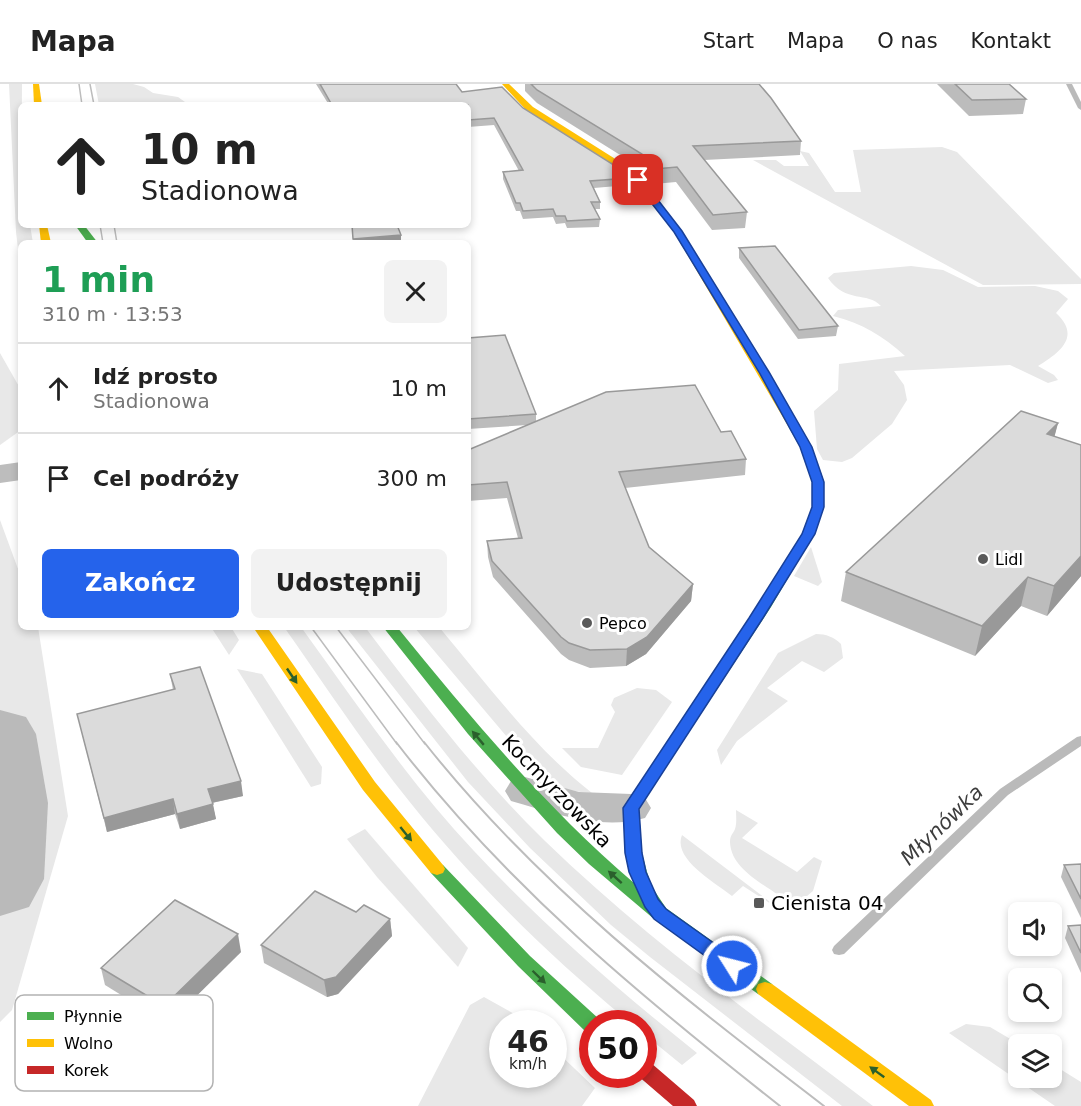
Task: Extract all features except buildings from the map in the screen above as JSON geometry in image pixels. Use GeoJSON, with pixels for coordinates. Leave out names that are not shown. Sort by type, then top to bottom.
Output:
{"type":"FeatureCollection","features":[{"type":"Feature","properties":{"kind":"street"},"geometry":{"type":"LineString","coordinates":[[36,84],[38,102]]}},
{"type":"Feature","properties":{"kind":"street"},"geometry":{"type":"LineString","coordinates":[[505,84],[530,109],[633,174],[638,180],[678,231],[764,372],[809,454],[818,482],[818,507],[808,534],[764,607],[631,808],[634,853],[638,872],[644,888],[660,914]]}},
{"type":"Feature","properties":{"kind":"street"},"geometry":{"type":"LineString","coordinates":[[81,228],[91,240]]}},
{"type":"Feature","properties":{"kind":"street"},"geometry":{"type":"LineString","coordinates":[[0,474],[18,471]]}},
{"type":"Feature","properties":{"kind":"street"},"geometry":{"type":"LineString","coordinates":[[262,630],[342,749],[412,840],[509,948],[579,1013]]}},
{"type":"Feature","properties":{"kind":"street","name":"Kocmyrzowska"},"geometry":{"type":"LineString","coordinates":[[392,630],[470,729],[525,791],[605,868],[660,914],[924,1106]]}},
{"type":"Feature","properties":{"kind":"street"},"geometry":{"type":"LineString","coordinates":[[525,791],[579,806],[631,808]]}},
{"type":"Feature","properties":{"kind":"street"},"geometry":{"type":"LineString","coordinates":[[657,1080],[687,1106]]}},
{"type":"Feature","properties":{"kind":"shaded area"},"geometry":{"type":"Polygon","coordinates":[[[9,84],[22,84],[22,102],[18,102],[18,228],[30,228],[32,240],[18,240],[18,249],[9,84]]]}},
{"type":"Feature","properties":{"kind":"shaded area"},"geometry":{"type":"Polygon","coordinates":[[[95,84],[133,84],[153,93],[178,97],[185,102],[98,102],[95,84]]]}},
{"type":"Feature","properties":{"kind":"shaded area"},"geometry":{"type":"Polygon","coordinates":[[[942,147],[957,152],[1081,279],[1081,284],[983,285],[753,160],[776,160],[784,166],[809,166],[800,151],[809,153],[835,192],[861,192],[853,150],[942,147]]]}},
{"type":"Feature","properties":{"kind":"shaded area"},"geometry":{"type":"Polygon","coordinates":[[[911,266],[943,270],[978,287],[1035,286],[1058,291],[1068,299],[1056,313],[1067,329],[1067,336],[1060,349],[1038,366],[1054,375],[1058,380],[1048,383],[1010,365],[894,371],[904,385],[907,400],[892,424],[852,458],[842,462],[823,460],[817,449],[814,411],[838,390],[839,364],[905,356],[872,331],[833,316],[838,310],[881,306],[869,299],[842,291],[828,278],[834,273],[911,266]]]}},
{"type":"Feature","properties":{"kind":"shaded area"},"geometry":{"type":"Polygon","coordinates":[[[0,353],[18,385],[18,432],[0,445],[0,353]]]}},
{"type":"Feature","properties":{"kind":"shaded area"},"geometry":{"type":"Polygon","coordinates":[[[0,520],[18,569],[18,630],[38,630],[68,816],[12,1010],[0,1022],[0,520]]]}},
{"type":"Feature","properties":{"kind":"shaded area"},"geometry":{"type":"Polygon","coordinates":[[[811,547],[822,582],[818,586],[794,576],[811,547]]]}},
{"type":"Feature","properties":{"kind":"shaded area"},"geometry":{"type":"Polygon","coordinates":[[[213,630],[233,630],[239,640],[229,655],[213,630]]]}},
{"type":"Feature","properties":{"kind":"shaded area"},"geometry":{"type":"Polygon","coordinates":[[[286,630],[303,630],[405,770],[474,851],[581,956],[644,1010],[615,1010],[539,943],[459,860],[392,780],[286,630]]]}},
{"type":"Feature","properties":{"kind":"shaded area"},"geometry":{"type":"Polygon","coordinates":[[[348,630],[367,630],[429,711],[497,791],[583,877],[664,946],[873,1106],[842,1106],[650,957],[611,925],[530,848],[468,782],[348,630]]]}},
{"type":"Feature","properties":{"kind":"shaded area"},"geometry":{"type":"Polygon","coordinates":[[[417,630],[441,630],[530,735],[570,775],[592,793],[565,789],[540,776],[417,630]]]}},
{"type":"Feature","properties":{"kind":"shaded area"},"geometry":{"type":"Polygon","coordinates":[[[816,634],[830,636],[841,644],[843,658],[824,672],[802,661],[767,688],[788,701],[737,741],[721,765],[717,750],[778,653],[816,634]]]}},
{"type":"Feature","properties":{"kind":"shaded area"},"geometry":{"type":"Polygon","coordinates":[[[237,669],[262,674],[322,767],[321,784],[311,787],[237,669]]]}},
{"type":"Feature","properties":{"kind":"shaded area"},"geometry":{"type":"Polygon","coordinates":[[[637,688],[656,690],[672,702],[622,775],[581,767],[562,748],[598,748],[615,712],[611,705],[614,698],[637,688]]]}},
{"type":"Feature","properties":{"kind":"shaded area"},"geometry":{"type":"Polygon","coordinates":[[[736,810],[758,823],[742,838],[797,872],[814,857],[822,861],[813,891],[794,907],[745,871],[732,853],[730,842],[736,827],[736,810]]]}},
{"type":"Feature","properties":{"kind":"shaded area"},"geometry":{"type":"Polygon","coordinates":[[[365,829],[468,948],[458,967],[377,877],[347,839],[365,829]]]}},
{"type":"Feature","properties":{"kind":"shaded area"},"geometry":{"type":"Polygon","coordinates":[[[682,835],[782,911],[743,886],[732,896],[697,870],[683,853],[682,835]]]}},
{"type":"Feature","properties":{"kind":"shaded area"},"geometry":{"type":"Polygon","coordinates":[[[484,997],[507,1010],[489,1010],[489,1088],[567,1088],[567,1061],[579,1073],[579,1088],[595,1088],[582,1106],[418,1106],[470,1005],[484,997]]]}},
{"type":"Feature","properties":{"kind":"shaded area"},"geometry":{"type":"Polygon","coordinates":[[[657,1020],[697,1053],[682,1065],[657,1045],[657,1020]]]}},
{"type":"Feature","properties":{"kind":"shaded area"},"geometry":{"type":"Polygon","coordinates":[[[966,1024],[990,1027],[1008,1038],[1008,1074],[949,1033],[966,1024]]]}},
{"type":"Feature","properties":{"kind":"shaded area"},"geometry":{"type":"Polygon","coordinates":[[[1062,1070],[1081,1082],[1081,1106],[1055,1106],[1029,1088],[1062,1088],[1062,1070]]]}},
{"type":"Feature","properties":{"kind":"waterway","name":"Młynówka"},"geometry":{"type":"LineString","coordinates":[[1069,84],[1081,108]]}},
{"type":"Feature","properties":{"kind":"waterway"},"geometry":{"type":"LineString","coordinates":[[0,734],[9,803],[3,879],[0,885]]}},
{"type":"Feature","properties":{"kind":"waterway","name":"Młynówka"},"geometry":{"type":"LineString","coordinates":[[839,950],[1004,792],[1081,740]]}},
{"type":"Feature","properties":{"kind":"tram line"},"geometry":{"type":"LineString","coordinates":[[79,84],[82,102]]}},
{"type":"Feature","properties":{"kind":"tram line"},"geometry":{"type":"LineString","coordinates":[[90,84],[93,102]]}},
{"type":"Feature","properties":{"kind":"tram line"},"geometry":{"type":"LineString","coordinates":[[100,228],[102,240]]}},
{"type":"Feature","properties":{"kind":"tram line"},"geometry":{"type":"LineString","coordinates":[[114,228],[116,240]]}},
{"type":"Feature","properties":{"kind":"tram line"},"geometry":{"type":"LineString","coordinates":[[313,630],[397,744]]}},
{"type":"Feature","properties":{"kind":"tram line"},"geometry":{"type":"LineString","coordinates":[[338,630],[425,744]]}},
{"type":"Feature","properties":{"kind":"tram line"},"geometry":{"type":"LineString","coordinates":[[396,742],[483,844],[576,936],[676,1022],[780,1106]]}},
{"type":"Feature","properties":{"kind":"tram line"},"geometry":{"type":"LineString","coordinates":[[424,742],[514,844],[562,891],[664,980],[824,1106]]}},
{"type":"Feature","properties":{"kind":"traffic: fast"},"geometry":{"type":"LineString","coordinates":[[81,228],[91,240]]}},
{"type":"Feature","properties":{"kind":"traffic: fast"},"geometry":{"type":"LineString","coordinates":[[660,914],[644,888],[638,872],[634,853],[631,808],[764,607],[808,534],[818,507],[818,482],[806,447],[794,426]]}},
{"type":"Feature","properties":{"kind":"traffic: fast"},"geometry":{"type":"LineString","coordinates":[[392,630],[474,731],[532,797],[595,860],[679,928],[765,989]]}},
{"type":"Feature","properties":{"kind":"traffic: fast"},"geometry":{"type":"LineString","coordinates":[[437,869],[524,961],[579,1013]]}},
{"type":"Feature","properties":{"kind":"traffic: slow"},"geometry":{"type":"LineString","coordinates":[[36,84],[38,102]]}},
{"type":"Feature","properties":{"kind":"traffic: slow"},"geometry":{"type":"LineString","coordinates":[[505,84],[530,109],[633,174],[678,231],[794,426]]}},
{"type":"Feature","properties":{"kind":"traffic: slow"},"geometry":{"type":"LineString","coordinates":[[44,228],[46,240]]}},
{"type":"Feature","properties":{"kind":"traffic: slow"},"geometry":{"type":"LineString","coordinates":[[262,630],[369,786],[437,869]]}},
{"type":"Feature","properties":{"kind":"traffic: slow"},"geometry":{"type":"LineString","coordinates":[[765,989],[924,1106]]}},
{"type":"Feature","properties":{"kind":"traffic: jam"},"geometry":{"type":"LineString","coordinates":[[657,1080],[687,1106]]}},
{"type":"Feature","properties":{"kind":"place","name":"Lidl"},"geometry":{"type":"Point","coordinates":[983,559]}},
{"type":"Feature","properties":{"kind":"place","name":"Pepco"},"geometry":{"type":"Point","coordinates":[587,623]}},
{"type":"Feature","properties":{"kind":"place","name":"Cienista 04"},"geometry":{"type":"Point","coordinates":[759,903]}},
{"type":"Feature","properties":{"kind":"route"},"geometry":{"type":"LineString","coordinates":[[638,180],[678,231],[764,372],[806,447],[818,482],[818,507],[808,534],[756,618],[631,808],[634,853],[638,872],[651,902],[660,914],[732,966]]}}]}
